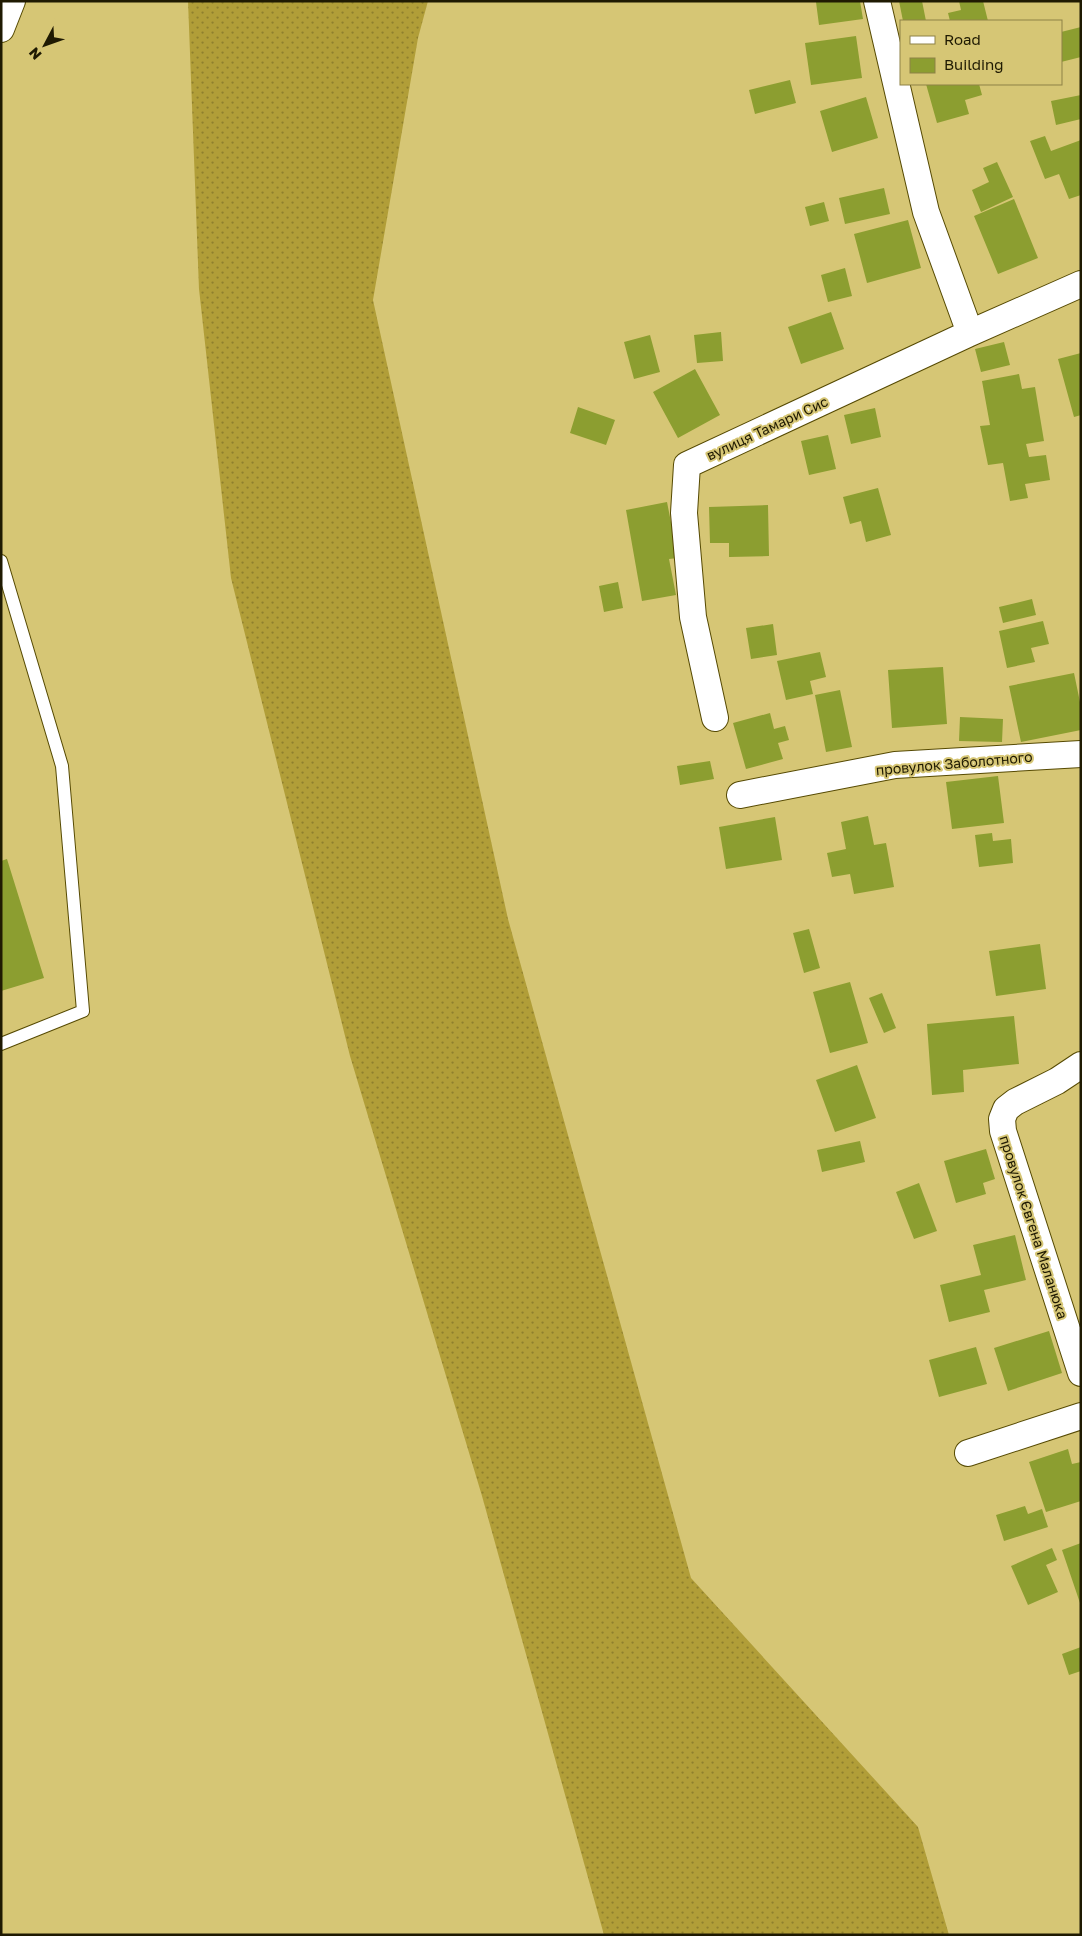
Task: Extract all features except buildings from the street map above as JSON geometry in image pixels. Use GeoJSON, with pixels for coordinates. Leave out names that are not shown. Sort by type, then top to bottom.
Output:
{"type":"FeatureCollection","features":[{"type":"Feature","properties":{"kind":"street"},"geometry":{"type":"LineString","coordinates":[[1,29],[12,1]]}},
{"type":"Feature","properties":{"kind":"street"},"geometry":{"type":"LineString","coordinates":[[877,1],[926,212],[970,333]]}},
{"type":"Feature","properties":{"kind":"street","name":"вулиця Тамари Сис"},"geometry":{"type":"LineString","coordinates":[[715,718],[693,617],[684,513],[687,465],[970,333],[1081,284]]}},
{"type":"Feature","properties":{"kind":"street","name":"провулок Заболотного"},"geometry":{"type":"LineString","coordinates":[[740,795],[895,765],[1081,754]]}},
{"type":"Feature","properties":{"kind":"street","name":"провулок Євгена Маланюка"},"geometry":{"type":"LineString","coordinates":[[1081,1066],[1058,1081],[1015,1102],[1006,1109],[1002,1120],[1003,1131],[1081,1373]]}},
{"type":"Feature","properties":{"kind":"street"},"geometry":{"type":"LineString","coordinates":[[968,1453],[1081,1416]]}},
{"type":"Feature","properties":{"kind":"lane"},"geometry":{"type":"LineString","coordinates":[[1,1044],[83,1011],[62,766],[2,568]]}},
{"type":"Feature","properties":{"kind":"shaded area"},"geometry":{"type":"Polygon","coordinates":[[[188,1],[428,1],[418,38],[373,300],[508,919],[691,1578],[918,1827],[949,1935],[604,1935],[482,1496],[350,1056],[231,578],[199,289],[188,1]]]}}]}
